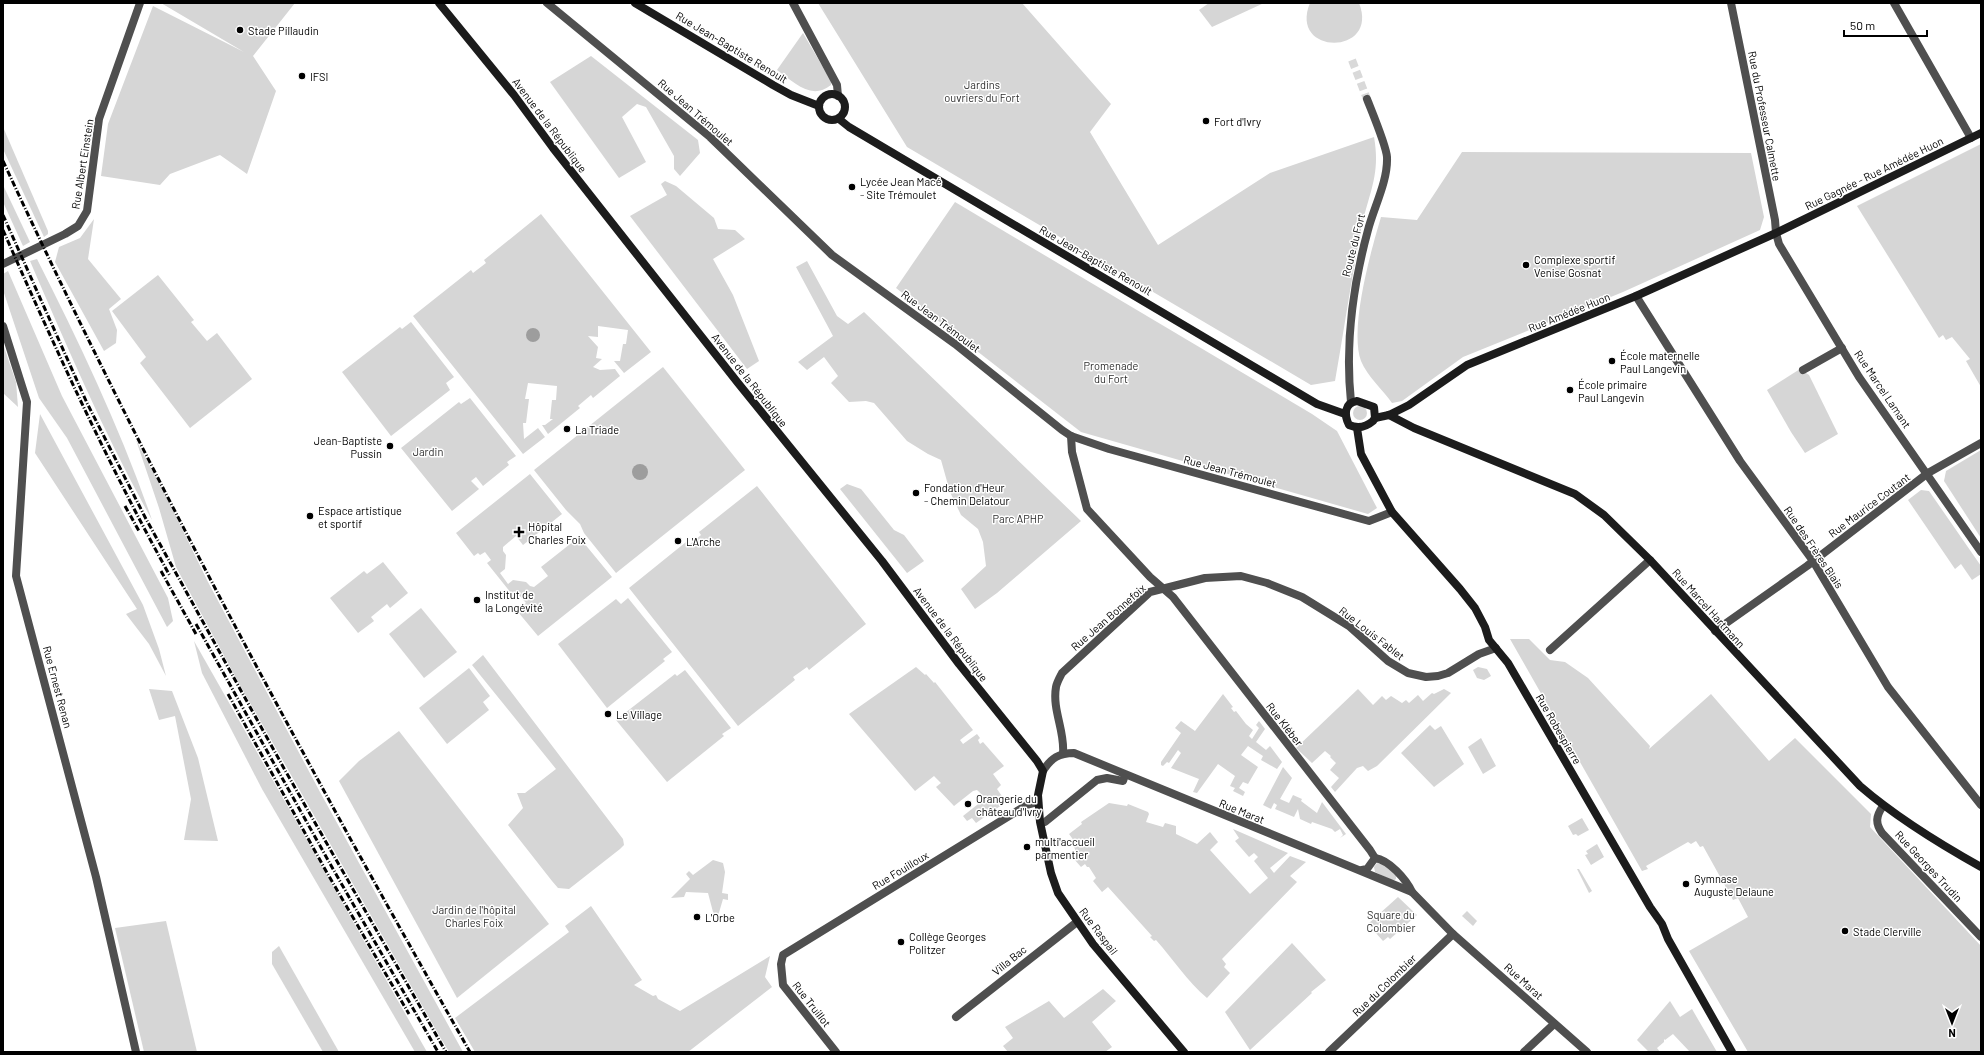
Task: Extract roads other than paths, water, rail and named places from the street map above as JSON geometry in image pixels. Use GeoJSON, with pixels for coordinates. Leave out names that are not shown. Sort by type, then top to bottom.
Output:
{"type":"FeatureCollection","features":[{"type":"Feature","properties":{"kind":"main road","name":"Avenue de la République"},"geometry":{"type":"LineString","coordinates":[[439,3],[514,95],[553,148],[733,377],[882,561],[1044,771]]}},
{"type":"Feature","properties":{"kind":"main road","name":"Rue Jean-Baptiste Renoult"},"geometry":{"type":"LineString","coordinates":[[635,3],[773,85],[791,95],[820,106]]}},
{"type":"Feature","properties":{"kind":"main road"},"geometry":{"type":"LineString","coordinates":[[826,96],[838,96],[845,105],[844,113],[839,119],[831,120],[823,117],[820,106],[826,96]]}},
{"type":"Feature","properties":{"kind":"main road","name":"Rue Jean-Baptiste Renoult"},"geometry":{"type":"LineString","coordinates":[[839,119],[849,127],[1317,404],[1345,414]]}},
{"type":"Feature","properties":{"kind":"main road","name":"Rue Gagnée - Rue Amédée Huon"},"geometry":{"type":"LineString","coordinates":[[1776,233],[1981,133]]}},
{"type":"Feature","properties":{"kind":"main road","name":"Rue Amédée Huon"},"geometry":{"type":"LineString","coordinates":[[1375,418],[1389,415],[1408,405],[1467,365],[1636,296],[1776,233]]}},
{"type":"Feature","properties":{"kind":"main road"},"geometry":{"type":"LineString","coordinates":[[1357,401],[1374,407],[1375,418],[1370,424],[1358,428],[1349,425],[1345,414],[1347,406],[1351,402],[1357,401]]}},
{"type":"Feature","properties":{"kind":"main road","name":"Rue Marcel Hartmann"},"geometry":{"type":"LineString","coordinates":[[1389,415],[1414,428],[1575,494],[1604,515],[1650,560],[1860,786],[1883,806],[1923,833],[1981,866]]}},
{"type":"Feature","properties":{"kind":"main road","name":"Rue Robespierre"},"geometry":{"type":"LineString","coordinates":[[1358,428],[1361,454],[1392,512],[1464,593],[1475,608],[1485,627],[1489,640],[1508,663],[1650,907],[1662,924],[1668,939],[1732,1052]]}},
{"type":"Feature","properties":{"kind":"main road","name":"Rue Raspail"},"geometry":{"type":"LineString","coordinates":[[1044,771],[1038,802],[1040,825],[1053,881],[1058,893],[1093,944],[1184,1052]]}},
{"type":"Feature","properties":{"kind":"street","name":"Rue Albert Einstein"},"geometry":{"type":"LineString","coordinates":[[3,264],[48,243],[78,226],[88,211],[99,119],[140,3]]}},
{"type":"Feature","properties":{"kind":"street","name":"Rue Jean Trémoulet"},"geometry":{"type":"LineString","coordinates":[[547,3],[710,136],[832,255],[955,344],[1071,436],[1109,449],[1369,521],[1392,512]]}},
{"type":"Feature","properties":{"kind":"street"},"geometry":{"type":"LineString","coordinates":[[793,3],[837,85],[838,96]]}},
{"type":"Feature","properties":{"kind":"street","name":"Rue du Professeur Calmette"},"geometry":{"type":"LineString","coordinates":[[1732,3],[1775,220],[1776,233]]}},
{"type":"Feature","properties":{"kind":"street"},"geometry":{"type":"LineString","coordinates":[[1894,3],[1971,138]]}},
{"type":"Feature","properties":{"kind":"street","name":"Route du Fort"},"geometry":{"type":"LineString","coordinates":[[1351,402],[1348,376],[1354,287],[1368,229],[1384,179],[1387,156],[1367,99]]}},
{"type":"Feature","properties":{"kind":"street","name":"Rue Marcel Lamant"},"geometry":{"type":"LineString","coordinates":[[1776,233],[1779,244],[1859,377],[1928,473],[1981,552]]}},
{"type":"Feature","properties":{"kind":"street","name":"Rue des Frères Blais"},"geometry":{"type":"LineString","coordinates":[[1636,296],[1740,461],[1813,561],[1888,687],[1981,806]]}},
{"type":"Feature","properties":{"kind":"street","name":"Rue Ernest Renan"},"geometry":{"type":"LineString","coordinates":[[3,326],[27,402],[16,576],[96,877],[136,1052]]}},
{"type":"Feature","properties":{"kind":"street"},"geometry":{"type":"LineString","coordinates":[[1803,370],[1842,348]]}},
{"type":"Feature","properties":{"kind":"street","name":"Rue Jean Bonnefoix"},"geometry":{"type":"LineString","coordinates":[[1071,436],[1072,452],[1087,509],[1150,577],[1165,588]]}},
{"type":"Feature","properties":{"kind":"street","name":"Rue Maurice Coutant"},"geometry":{"type":"LineString","coordinates":[[1715,631],[1813,561],[1928,473],[1981,443]]}},
{"type":"Feature","properties":{"kind":"street"},"geometry":{"type":"LineString","coordinates":[[1550,650],[1650,560]]}},
{"type":"Feature","properties":{"kind":"street","name":"Rue Louis Fablet"},"geometry":{"type":"LineString","coordinates":[[1165,588],[1212,578],[1241,576],[1267,583],[1302,597],[1350,626],[1388,661],[1408,673],[1426,677],[1448,673],[1479,654],[1496,648]]}},
{"type":"Feature","properties":{"kind":"street","name":"Rue Jean Bonnefoix"},"geometry":{"type":"LineString","coordinates":[[1063,753],[1064,739],[1056,710],[1056,688],[1062,673],[1150,592],[1165,588]]}},
{"type":"Feature","properties":{"kind":"street","name":"Rue Kléber"},"geometry":{"type":"LineString","coordinates":[[1165,588],[1375,858]]}},
{"type":"Feature","properties":{"kind":"street"},"geometry":{"type":"LineString","coordinates":[[1044,771],[1053,759],[1063,753]]}},
{"type":"Feature","properties":{"kind":"street","name":"Rue Marat"},"geometry":{"type":"LineString","coordinates":[[1063,753],[1074,753],[1082,756],[1125,775],[1362,870],[1412,892]]}},
{"type":"Feature","properties":{"kind":"street"},"geometry":{"type":"LineString","coordinates":[[1045,822],[1097,780],[1108,778],[1123,781],[1124,778]]}},
{"type":"Feature","properties":{"kind":"street","name":"Rue Fouilloux"},"geometry":{"type":"LineString","coordinates":[[781,964],[783,955],[1027,805],[1038,802]]}},
{"type":"Feature","properties":{"kind":"street","name":"Rue Georges Trudin"},"geometry":{"type":"LineString","coordinates":[[1883,806],[1877,815],[1877,826],[1882,833],[1981,937]]}},
{"type":"Feature","properties":{"kind":"street"},"geometry":{"type":"LineString","coordinates":[[1362,870],[1367,869],[1375,858]]}},
{"type":"Feature","properties":{"kind":"street","name":"Rue Marat"},"geometry":{"type":"LineString","coordinates":[[1375,858],[1385,861],[1409,886],[1412,892],[1453,934],[1587,1052]]}},
{"type":"Feature","properties":{"kind":"street","name":"Villa Bac"},"geometry":{"type":"LineString","coordinates":[[956,1017],[1077,922]]}},
{"type":"Feature","properties":{"kind":"street","name":"Rue du Colombier"},"geometry":{"type":"LineString","coordinates":[[1329,1052],[1453,934]]}},
{"type":"Feature","properties":{"kind":"street","name":"Rue Truillot"},"geometry":{"type":"LineString","coordinates":[[781,964],[783,984],[836,1052]]}},
{"type":"Feature","properties":{"kind":"street"},"geometry":{"type":"LineString","coordinates":[[1524,1052],[1554,1024]]}},
{"type":"Feature","properties":{"kind":"tunnel"},"geometry":{"type":"LineString","coordinates":[[1352,60],[1367,99]]}},
{"type":"Feature","properties":{"kind":"railway"},"geometry":{"type":"LineString","coordinates":[[3,161],[112,387],[227,611],[286,722],[470,1052]]}},
{"type":"Feature","properties":{"kind":"railway"},"geometry":{"type":"LineString","coordinates":[[3,215],[87,403],[146,519],[286,772],[446,1052]]}},
{"type":"Feature","properties":{"kind":"railway"},"geometry":{"type":"LineString","coordinates":[[3,230],[83,405],[125,491],[170,576]]}},
{"type":"Feature","properties":{"kind":"railway"},"geometry":{"type":"LineString","coordinates":[[125,506],[139,531]]}},
{"type":"Feature","properties":{"kind":"railway"},"geometry":{"type":"LineString","coordinates":[[161,571],[196,634]]}},
{"type":"Feature","properties":{"kind":"railway"},"geometry":{"type":"LineString","coordinates":[[196,624],[333,869],[438,1052]]}},
{"type":"Feature","properties":{"kind":"railway"},"geometry":{"type":"LineString","coordinates":[[228,694],[326,871],[409,1014]]}},
{"type":"Feature","properties":{"kind":"place","name":"Stade Pillaudin"},"geometry":{"type":"Point","coordinates":[240,30]}},
{"type":"Feature","properties":{"kind":"place","name":"IFSI"},"geometry":{"type":"Point","coordinates":[302,76]}},
{"type":"Feature","properties":{"kind":"place","name":"Fort d'Ivry"},"geometry":{"type":"Point","coordinates":[1206,121]}},
{"type":"Feature","properties":{"kind":"place","name":"Lycée Jean Macé - Site Trémoulet"},"geometry":{"type":"Point","coordinates":[852,187]}},
{"type":"Feature","properties":{"kind":"place","name":"Complexe sportif Venise Gosnat"},"geometry":{"type":"Point","coordinates":[1526,265]}},
{"type":"Feature","properties":{"kind":"place","name":"École maternelle Paul Langevin"},"geometry":{"type":"Point","coordinates":[1612,361]}},
{"type":"Feature","properties":{"kind":"place","name":"École primaire Paul Langevin"},"geometry":{"type":"Point","coordinates":[1570,390]}},
{"type":"Feature","properties":{"kind":"place","name":"La Triade"},"geometry":{"type":"Point","coordinates":[567,429]}},
{"type":"Feature","properties":{"kind":"place","name":"Jean-Baptiste Pussin"},"geometry":{"type":"Point","coordinates":[390,446]}},
{"type":"Feature","properties":{"kind":"place","name":"Fondation d'Heur - Chemin Delatour"},"geometry":{"type":"Point","coordinates":[916,493]}},
{"type":"Feature","properties":{"kind":"place","name":"Espace artistique et sportif"},"geometry":{"type":"Point","coordinates":[310,516]}},
{"type":"Feature","properties":{"kind":"place","name":"Hôpital Charles Foix"},"geometry":{"type":"Point","coordinates":[519,532]}},
{"type":"Feature","properties":{"kind":"place","name":"L'Arche"},"geometry":{"type":"Point","coordinates":[678,541]}},
{"type":"Feature","properties":{"kind":"place","name":"Institut de la Longévité"},"geometry":{"type":"Point","coordinates":[477,600]}},
{"type":"Feature","properties":{"kind":"place","name":"Le Village"},"geometry":{"type":"Point","coordinates":[608,714]}},
{"type":"Feature","properties":{"kind":"place","name":"Orangerie du château d'Ivry"},"geometry":{"type":"Point","coordinates":[968,804]}},
{"type":"Feature","properties":{"kind":"place","name":"multi'accueil parmentier"},"geometry":{"type":"Point","coordinates":[1027,847]}},
{"type":"Feature","properties":{"kind":"place","name":"Gymnase Auguste Delaune"},"geometry":{"type":"Point","coordinates":[1686,884]}},
{"type":"Feature","properties":{"kind":"place","name":"L'Orbe"},"geometry":{"type":"Point","coordinates":[697,917]}},
{"type":"Feature","properties":{"kind":"place","name":"Stade Clerville"},"geometry":{"type":"Point","coordinates":[1845,931]}},
{"type":"Feature","properties":{"kind":"place","name":"Collège Georges Politzer"},"geometry":{"type":"Point","coordinates":[901,942]}},
{"type":"Feature","properties":{"kind":"park label","name":"Jardins ouvriers du Fort"},"geometry":{"type":"Point","coordinates":[982,90]}},
{"type":"Feature","properties":{"kind":"park label","name":"Promenade du Fort"},"geometry":{"type":"Point","coordinates":[1111,371]}},
{"type":"Feature","properties":{"kind":"park label","name":"Jardin"},"geometry":{"type":"Point","coordinates":[428,451]}},
{"type":"Feature","properties":{"kind":"park label","name":"Parc APHP"},"geometry":{"type":"Point","coordinates":[1018,518]}},
{"type":"Feature","properties":{"kind":"park label","name":"Jardin de l'hôpital Charles Foix"},"geometry":{"type":"Point","coordinates":[474,915]}},
{"type":"Feature","properties":{"kind":"park label","name":"Square du Colombier"},"geometry":{"type":"Point","coordinates":[1391,920]}}]}
